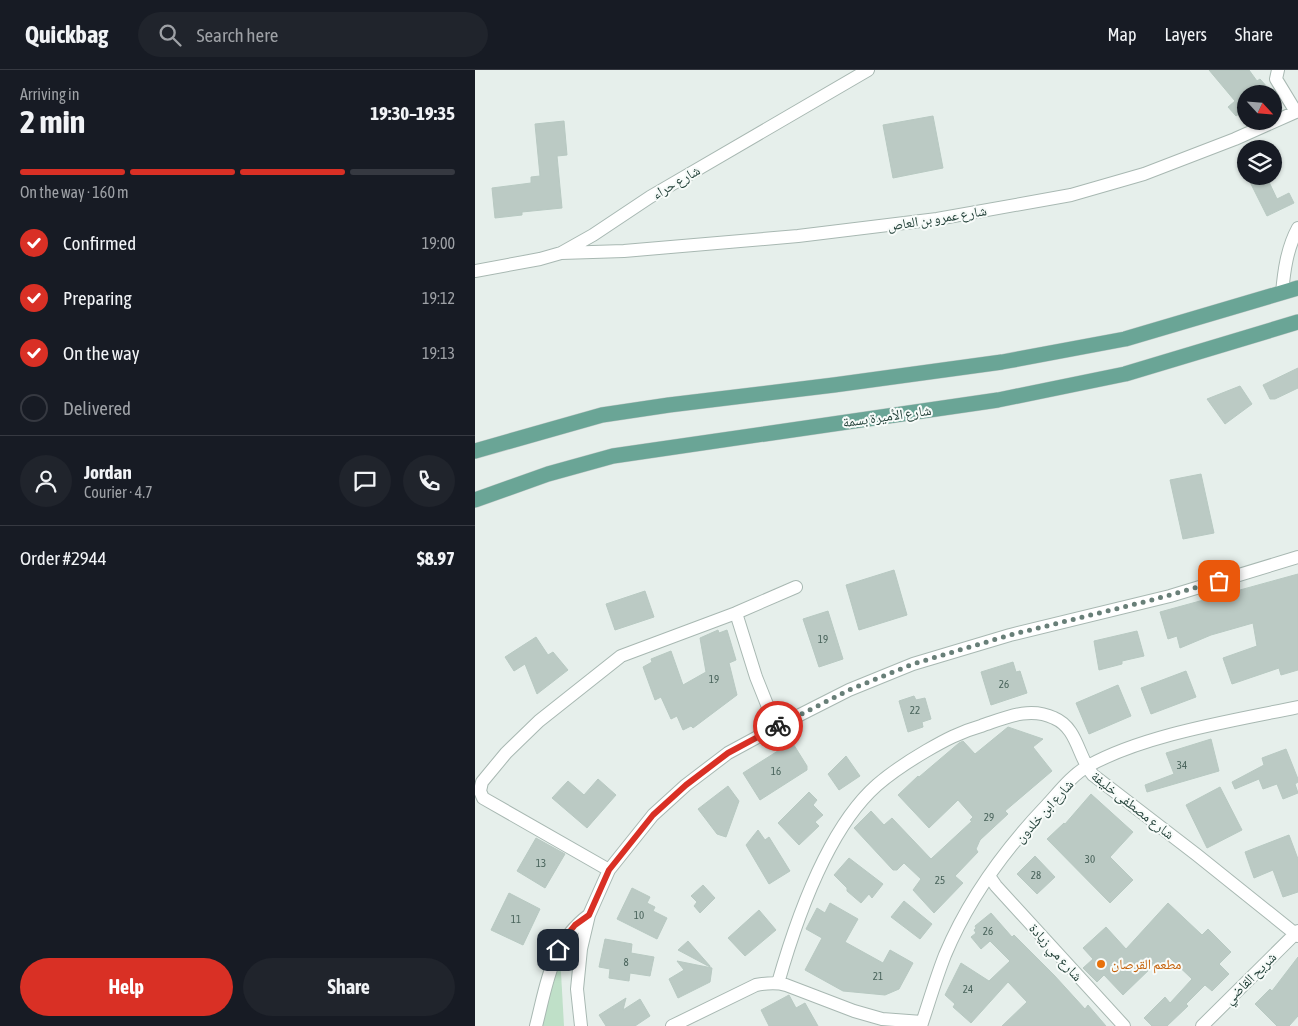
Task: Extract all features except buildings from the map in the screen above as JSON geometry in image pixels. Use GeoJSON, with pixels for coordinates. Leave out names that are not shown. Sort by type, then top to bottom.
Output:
{"type":"FeatureCollection","features":[{"type":"Feature","properties":{"kind":"main road"},"geometry":{"type":"LineString","coordinates":[[475,451],[602,415],[1002,362],[1115,341],[1298,288]]}},
{"type":"Feature","properties":{"kind":"main road","name":"شارع الأميرة بسمة"},"geometry":{"type":"LineString","coordinates":[[475,500],[548,474],[613,456],[998,400],[1125,374],[1298,322]]}},
{"type":"Feature","properties":{"kind":"street","name":"شارع حراء"},"geometry":{"type":"LineString","coordinates":[[475,271],[540,259],[561,253],[593,235],[658,192],[868,70]]}},
{"type":"Feature","properties":{"kind":"street"},"geometry":{"type":"LineString","coordinates":[[1279,70],[1276,74],[1278,82],[1297,111]]}},
{"type":"Feature","properties":{"kind":"street","name":"شارع عمرو بن العاص"},"geometry":{"type":"LineString","coordinates":[[561,253],[624,251],[798,236],[937,219],[1071,195],[1144,174],[1235,139],[1297,111]]}},
{"type":"Feature","properties":{"kind":"street"},"geometry":{"type":"LineString","coordinates":[[1282,293],[1286,260],[1290,245],[1298,228]]}},
{"type":"Feature","properties":{"kind":"street"},"geometry":{"type":"LineString","coordinates":[[581,1026],[577,989],[581,949],[589,915],[609,870],[653,815],[686,785],[728,753],[849,690],[913,664],[1010,635],[1170,596],[1298,558]]}},
{"type":"Feature","properties":{"kind":"street"},"geometry":{"type":"LineString","coordinates":[[609,870],[483,798],[480,791],[482,782],[539,721],[621,656],[736,613],[796,587]]}},
{"type":"Feature","properties":{"kind":"street"},"geometry":{"type":"LineString","coordinates":[[736,613],[756,677],[775,727]]}},
{"type":"Feature","properties":{"kind":"street","name":"شارع ابن خلدون"},"geometry":{"type":"LineString","coordinates":[[922,1024],[946,953],[965,914],[989,876],[1036,817],[1086,767],[1140,744],[1199,728],[1298,707]]}},
{"type":"Feature","properties":{"kind":"street","name":"شارع مصطفى خليفة"},"geometry":{"type":"LineString","coordinates":[[778,983],[788,948],[821,863],[852,812],[876,786],[906,763],[959,733],[1019,713],[1037,712],[1055,718],[1073,736],[1086,767],[1297,934]]}},
{"type":"Feature","properties":{"kind":"street","name":"شارع مي زيادة"},"geometry":{"type":"LineString","coordinates":[[989,876],[1124,1026]]}},
{"type":"Feature","properties":{"kind":"street"},"geometry":{"type":"LineString","coordinates":[[536,1026],[553,960],[563,940],[575,925],[589,915]]}},
{"type":"Feature","properties":{"kind":"street","name":"شريح القاضي"},"geometry":{"type":"LineString","coordinates":[[1202,1026],[1297,934]]}},
{"type":"Feature","properties":{"kind":"street"},"geometry":{"type":"LineString","coordinates":[[672,1026],[756,985],[778,983],[854,1011],[882,1019],[922,1024]]}},
{"type":"Feature","properties":{"kind":"green space"},"geometry":{"type":"Polygon","coordinates":[[[560,955],[564,1026],[542,1026],[560,955]]]}},
{"type":"Feature","properties":{"kind":"way so far"},"geometry":{"type":"LineString","coordinates":[[778,726],[849,690],[913,664],[1010,635],[1170,596],[1219,581]]}},
{"type":"Feature","properties":{"kind":"place","name":"مطعم القرصان"},"geometry":{"type":"Point","coordinates":[1101,964]}},
{"type":"Feature","properties":{"kind":"route"},"geometry":{"type":"LineString","coordinates":[[558,950],[575,925],[589,915],[609,870],[653,815],[686,785],[728,753],[778,726]]}}]}
